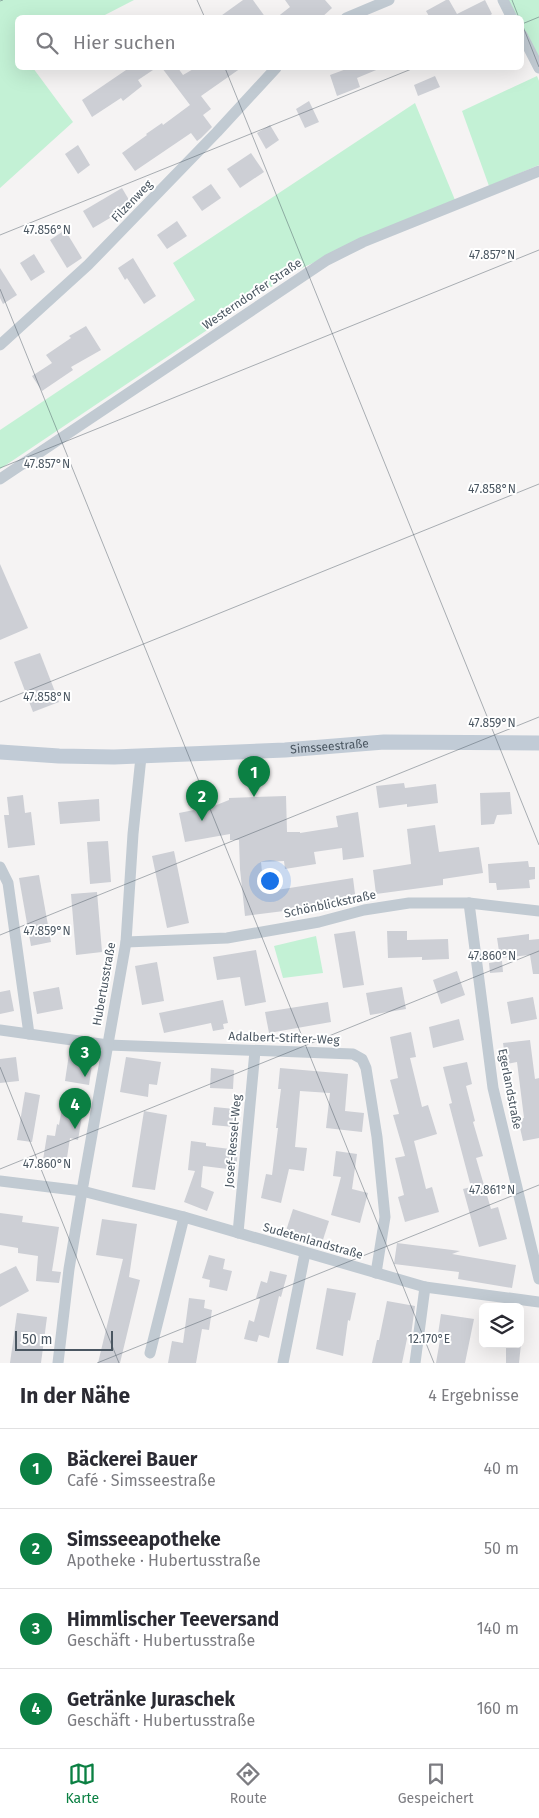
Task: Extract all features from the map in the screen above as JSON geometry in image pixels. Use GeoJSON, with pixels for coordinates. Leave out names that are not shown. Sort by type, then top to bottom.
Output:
{"type":"FeatureCollection","features":[{"type":"Feature","properties":{"kind":"main road","name":"Simsseestraße"},"geometry":{"type":"LineString","coordinates":[[0,752],[86,757],[141,757],[285,750],[384,742],[539,743]]}},
{"type":"Feature","properties":{"kind":"street"},"geometry":{"type":"LineString","coordinates":[[353,15],[389,0]]}},
{"type":"Feature","properties":{"kind":"street"},"geometry":{"type":"LineString","coordinates":[[503,0],[510,15]]}},
{"type":"Feature","properties":{"kind":"street"},"geometry":{"type":"LineString","coordinates":[[524,39],[539,68]]}},
{"type":"Feature","properties":{"kind":"street","name":"Filzenweg"},"geometry":{"type":"LineString","coordinates":[[0,345],[88,266],[274,70]]}},
{"type":"Feature","properties":{"kind":"street","name":"Westerndorfer Straße"},"geometry":{"type":"LineString","coordinates":[[0,479],[327,260],[363,242],[539,172]]}},
{"type":"Feature","properties":{"kind":"street","name":"Hubertusstraße"},"geometry":{"type":"LineString","coordinates":[[58,1363],[69,1269],[126,942],[133,834],[141,757]]}},
{"type":"Feature","properties":{"kind":"street"},"geometry":{"type":"LineString","coordinates":[[0,867],[8,883],[29,1034]]}},
{"type":"Feature","properties":{"kind":"street","name":"Schönblickstraße"},"geometry":{"type":"LineString","coordinates":[[126,942],[227,938],[319,922],[364,910],[409,903],[469,903],[538,908]]}},
{"type":"Feature","properties":{"kind":"street","name":"Egerlandstraße"},"geometry":{"type":"LineString","coordinates":[[469,903],[493,1088],[539,1279]]}},
{"type":"Feature","properties":{"kind":"street","name":"Adalbert-Stifter-Weg"},"geometry":{"type":"LineString","coordinates":[[0,1030],[108,1045],[353,1054],[362,1059],[366,1068],[377,1137],[384,1217],[376,1273]]}},
{"type":"Feature","properties":{"kind":"street","name":"Josef-Ressel-Weg"},"geometry":{"type":"LineString","coordinates":[[238,1233],[255,1051]]}},
{"type":"Feature","properties":{"kind":"street","name":"Sudetenlandstraße"},"geometry":{"type":"LineString","coordinates":[[0,1182],[82,1191],[238,1233],[425,1287],[539,1302]]}},
{"type":"Feature","properties":{"kind":"street"},"geometry":{"type":"LineString","coordinates":[[150,1353],[184,1218]]}},
{"type":"Feature","properties":{"kind":"street"},"geometry":{"type":"LineString","coordinates":[[283,1363],[305,1253]]}},
{"type":"Feature","properties":{"kind":"street"},"geometry":{"type":"LineString","coordinates":[[415,1363],[425,1287]]}},
{"type":"Feature","properties":{"kind":"green space"},"geometry":{"type":"Polygon","coordinates":[[[0,0],[134,0],[105,15],[15,15],[15,70],[34,70],[73,122],[0,188],[0,0]]]}},
{"type":"Feature","properties":{"kind":"green space"},"geometry":{"type":"Polygon","coordinates":[[[507,0],[539,0],[539,58],[524,30],[524,15],[516,15],[507,0]]]}},
{"type":"Feature","properties":{"kind":"green space"},"geometry":{"type":"Polygon","coordinates":[[[537,76],[539,81],[539,165],[489,186],[462,111],[537,76]]]}},
{"type":"Feature","properties":{"kind":"green space"},"geometry":{"type":"Polygon","coordinates":[[[415,103],[455,200],[295,271],[0,469],[0,430],[195,300],[173,263],[415,103]]]}},
{"type":"Feature","properties":{"kind":"green space"},"geometry":{"type":"Polygon","coordinates":[[[316,936],[323,973],[283,978],[274,946],[316,936]]]}},
{"type":"Feature","properties":{"kind":"building"},"geometry":{"type":"Polygon","coordinates":[[[243,0],[253,0],[264,15],[222,15],[243,0]]]}},
{"type":"Feature","properties":{"kind":"building"},"geometry":{"type":"Polygon","coordinates":[[[285,0],[325,0],[332,8],[324,15],[280,15],[290,7],[285,0]]]}},
{"type":"Feature","properties":{"kind":"building"},"geometry":{"type":"Polygon","coordinates":[[[449,0],[457,14],[485,0],[492,14],[428,15],[426,11],[449,0]]]}},
{"type":"Feature","properties":{"kind":"building"},"geometry":{"type":"Polygon","coordinates":[[[126,70],[153,70],[138,80],[142,86],[123,101],[121,98],[92,117],[82,100],[126,70]]]}},
{"type":"Feature","properties":{"kind":"building"},"geometry":{"type":"Polygon","coordinates":[[[164,70],[179,70],[183,75],[192,70],[238,70],[201,96],[211,109],[203,115],[212,127],[201,138],[197,141],[191,133],[135,171],[122,153],[146,134],[162,123],[163,125],[190,105],[164,70]]]}},
{"type":"Feature","properties":{"kind":"building"},"geometry":{"type":"Polygon","coordinates":[[[344,70],[376,70],[357,78],[360,87],[337,96],[330,75],[344,70]]]}},
{"type":"Feature","properties":{"kind":"building"},"geometry":{"type":"Polygon","coordinates":[[[435,76],[440,87],[418,96],[414,85],[435,76]]]}},
{"type":"Feature","properties":{"kind":"building"},"geometry":{"type":"Polygon","coordinates":[[[309,101],[319,122],[305,128],[296,109],[309,101]]]}},
{"type":"Feature","properties":{"kind":"building"},"geometry":{"type":"Polygon","coordinates":[[[270,125],[279,140],[266,149],[257,133],[270,125]]]}},
{"type":"Feature","properties":{"kind":"building"},"geometry":{"type":"Polygon","coordinates":[[[78,145],[90,165],[78,174],[65,154],[78,145]]]}},
{"type":"Feature","properties":{"kind":"building"},"geometry":{"type":"Polygon","coordinates":[[[251,153],[264,172],[240,188],[227,169],[251,153]]]}},
{"type":"Feature","properties":{"kind":"building"},"geometry":{"type":"Polygon","coordinates":[[[211,184],[221,198],[202,211],[192,197],[211,184]]]}},
{"type":"Feature","properties":{"kind":"building"},"geometry":{"type":"Polygon","coordinates":[[[122,188],[132,205],[93,228],[83,211],[122,188]]]}},
{"type":"Feature","properties":{"kind":"building"},"geometry":{"type":"Polygon","coordinates":[[[177,221],[187,236],[167,249],[157,235],[177,221]]]}},
{"type":"Feature","properties":{"kind":"building"},"geometry":{"type":"Polygon","coordinates":[[[65,230],[82,258],[67,268],[50,240],[65,230]]]}},
{"type":"Feature","properties":{"kind":"building"},"geometry":{"type":"Polygon","coordinates":[[[34,254],[45,272],[31,281],[20,263],[34,254]]]}},
{"type":"Feature","properties":{"kind":"building"},"geometry":{"type":"Polygon","coordinates":[[[133,258],[156,296],[144,304],[118,268],[133,258]]]}},
{"type":"Feature","properties":{"kind":"building"},"geometry":{"type":"Polygon","coordinates":[[[0,268],[17,295],[3,304],[0,298],[0,268]]]}},
{"type":"Feature","properties":{"kind":"building"},"geometry":{"type":"Polygon","coordinates":[[[86,326],[101,350],[71,367],[73,370],[42,391],[32,376],[52,363],[46,355],[71,338],[69,336],[86,326]]]}},
{"type":"Feature","properties":{"kind":"building"},"geometry":{"type":"Polygon","coordinates":[[[0,564],[28,628],[0,640],[0,564]]]}},
{"type":"Feature","properties":{"kind":"building"},"geometry":{"type":"Polygon","coordinates":[[[40,653],[59,702],[33,712],[14,662],[40,653]]]}},
{"type":"Feature","properties":{"kind":"building"},"geometry":{"type":"Polygon","coordinates":[[[404,783],[405,788],[436,784],[438,803],[407,807],[407,804],[379,808],[376,786],[404,783]]]}},
{"type":"Feature","properties":{"kind":"building"},"geometry":{"type":"Polygon","coordinates":[[[510,792],[512,814],[497,815],[494,824],[481,825],[480,793],[510,792]]]}},
{"type":"Feature","properties":{"kind":"building"},"geometry":{"type":"Polygon","coordinates":[[[23,795],[25,813],[31,812],[35,845],[8,848],[4,815],[9,815],[7,797],[23,795]]]}},
{"type":"Feature","properties":{"kind":"building"},"geometry":{"type":"Polygon","coordinates":[[[286,796],[287,832],[300,833],[338,827],[336,816],[358,812],[364,857],[343,860],[342,848],[314,852],[316,864],[285,869],[284,861],[261,862],[264,892],[353,878],[356,902],[245,916],[239,840],[230,840],[230,834],[185,842],[179,813],[214,806],[229,800],[229,798],[286,796]]]}},
{"type":"Feature","properties":{"kind":"building"},"geometry":{"type":"Polygon","coordinates":[[[99,799],[100,821],[60,824],[58,802],[99,799]]]}},
{"type":"Feature","properties":{"kind":"building"},"geometry":{"type":"Polygon","coordinates":[[[435,825],[439,852],[479,847],[483,873],[443,879],[443,885],[376,894],[373,870],[411,864],[407,829],[435,825]]]}},
{"type":"Feature","properties":{"kind":"building"},"geometry":{"type":"Polygon","coordinates":[[[108,841],[111,882],[90,884],[87,842],[108,841]]]}},
{"type":"Feature","properties":{"kind":"building"},"geometry":{"type":"Polygon","coordinates":[[[174,851],[189,923],[167,928],[152,856],[174,851]]]}},
{"type":"Feature","properties":{"kind":"building"},"geometry":{"type":"Polygon","coordinates":[[[528,861],[529,867],[535,867],[535,879],[529,880],[530,888],[497,890],[496,883],[489,883],[488,864],[528,861]]]}},
{"type":"Feature","properties":{"kind":"building"},"geometry":{"type":"Polygon","coordinates":[[[39,875],[51,942],[31,946],[19,878],[39,875]]]}},
{"type":"Feature","properties":{"kind":"building"},"geometry":{"type":"Polygon","coordinates":[[[97,892],[102,952],[76,955],[71,894],[97,892]]]}},
{"type":"Feature","properties":{"kind":"building"},"geometry":{"type":"Polygon","coordinates":[[[355,931],[364,985],[343,988],[334,934],[355,931]]]}},
{"type":"Feature","properties":{"kind":"building"},"geometry":{"type":"Polygon","coordinates":[[[387,931],[407,931],[407,940],[448,939],[449,959],[422,960],[422,957],[388,958],[387,931]]]}},
{"type":"Feature","properties":{"kind":"building"},"geometry":{"type":"Polygon","coordinates":[[[529,934],[529,940],[539,939],[539,974],[533,974],[530,955],[500,958],[497,938],[529,934]]]}},
{"type":"Feature","properties":{"kind":"building"},"geometry":{"type":"Polygon","coordinates":[[[256,950],[266,1002],[245,1006],[240,977],[217,980],[213,957],[256,950]]]}},
{"type":"Feature","properties":{"kind":"building"},"geometry":{"type":"Polygon","coordinates":[[[502,961],[503,972],[490,973],[489,963],[502,961]]]}},
{"type":"Feature","properties":{"kind":"building"},"geometry":{"type":"Polygon","coordinates":[[[157,962],[164,1001],[142,1005],[135,966],[157,962]]]}},
{"type":"Feature","properties":{"kind":"building"},"geometry":{"type":"Polygon","coordinates":[[[457,971],[465,995],[441,1004],[433,980],[457,971]]]}},
{"type":"Feature","properties":{"kind":"building"},"geometry":{"type":"Polygon","coordinates":[[[59,987],[63,1009],[37,1014],[33,992],[59,987]]]}},
{"type":"Feature","properties":{"kind":"building"},"geometry":{"type":"Polygon","coordinates":[[[402,987],[406,1009],[370,1015],[366,993],[402,987]]]}},
{"type":"Feature","properties":{"kind":"building"},"geometry":{"type":"Polygon","coordinates":[[[10,990],[14,1011],[0,1014],[0,992],[10,990]]]}},
{"type":"Feature","properties":{"kind":"building"},"geometry":{"type":"Polygon","coordinates":[[[533,997],[537,1019],[511,1024],[507,1002],[533,997]]]}},
{"type":"Feature","properties":{"kind":"building"},"geometry":{"type":"Polygon","coordinates":[[[223,1000],[228,1023],[223,1024],[224,1029],[213,1031],[211,1023],[164,1033],[159,1013],[223,1000]]]}},
{"type":"Feature","properties":{"kind":"building"},"geometry":{"type":"Polygon","coordinates":[[[328,1002],[331,1022],[269,1033],[265,1012],[328,1002]]]}},
{"type":"Feature","properties":{"kind":"building"},"geometry":{"type":"Polygon","coordinates":[[[459,1019],[464,1040],[433,1048],[429,1027],[459,1019]]]}},
{"type":"Feature","properties":{"kind":"building"},"geometry":{"type":"Polygon","coordinates":[[[411,1032],[416,1057],[410,1058],[422,1107],[428,1105],[437,1134],[414,1141],[426,1189],[432,1187],[439,1212],[405,1222],[398,1197],[404,1195],[395,1158],[405,1156],[393,1115],[399,1114],[390,1080],[398,1078],[390,1037],[411,1032]]]}},
{"type":"Feature","properties":{"kind":"building"},"geometry":{"type":"Polygon","coordinates":[[[530,1040],[535,1079],[539,1078],[539,1138],[523,1141],[518,1119],[524,1118],[517,1062],[506,1064],[503,1043],[530,1040]]]}},
{"type":"Feature","properties":{"kind":"building"},"geometry":{"type":"Polygon","coordinates":[[[70,1047],[94,1051],[89,1085],[65,1081],[70,1047]]]}},
{"type":"Feature","properties":{"kind":"building"},"geometry":{"type":"Polygon","coordinates":[[[16,1057],[19,1081],[0,1083],[0,1059],[16,1057]]]}},
{"type":"Feature","properties":{"kind":"building"},"geometry":{"type":"Polygon","coordinates":[[[126,1057],[161,1062],[157,1085],[149,1084],[148,1097],[120,1092],[126,1057]]]}},
{"type":"Feature","properties":{"kind":"building"},"geometry":{"type":"Polygon","coordinates":[[[467,1062],[472,1084],[466,1086],[475,1121],[473,1122],[483,1156],[476,1158],[491,1209],[498,1207],[507,1239],[479,1247],[463,1189],[471,1187],[449,1104],[452,1103],[443,1067],[467,1062]]]}},
{"type":"Feature","properties":{"kind":"building"},"geometry":{"type":"Polygon","coordinates":[[[211,1068],[234,1070],[233,1089],[210,1088],[211,1068]]]}},
{"type":"Feature","properties":{"kind":"building"},"geometry":{"type":"Polygon","coordinates":[[[280,1068],[348,1074],[345,1111],[364,1113],[362,1132],[326,1128],[330,1093],[300,1091],[295,1147],[307,1148],[304,1171],[289,1169],[281,1203],[261,1198],[266,1174],[272,1175],[281,1089],[278,1089],[280,1068]]]}},
{"type":"Feature","properties":{"kind":"building"},"geometry":{"type":"Polygon","coordinates":[[[25,1092],[40,1095],[32,1142],[17,1140],[25,1092]]]}},
{"type":"Feature","properties":{"kind":"building"},"geometry":{"type":"Polygon","coordinates":[[[62,1107],[83,1110],[78,1140],[70,1138],[66,1164],[43,1160],[47,1135],[55,1136],[62,1107]]]}},
{"type":"Feature","properties":{"kind":"building"},"geometry":{"type":"Polygon","coordinates":[[[214,1107],[235,1109],[234,1127],[212,1125],[214,1107]]]}},
{"type":"Feature","properties":{"kind":"building"},"geometry":{"type":"Polygon","coordinates":[[[144,1111],[167,1115],[155,1190],[132,1187],[144,1111]]]}},
{"type":"Feature","properties":{"kind":"building"},"geometry":{"type":"Polygon","coordinates":[[[191,1141],[206,1143],[206,1146],[238,1150],[236,1170],[203,1166],[201,1187],[214,1192],[207,1211],[184,1202],[195,1171],[188,1170],[191,1141]]]}},
{"type":"Feature","properties":{"kind":"building"},"geometry":{"type":"Polygon","coordinates":[[[336,1151],[357,1154],[352,1189],[368,1193],[360,1223],[331,1215],[341,1177],[333,1176],[336,1151]]]}},
{"type":"Feature","properties":{"kind":"building"},"geometry":{"type":"Polygon","coordinates":[[[293,1209],[329,1221],[321,1246],[285,1234],[293,1209]]]}},
{"type":"Feature","properties":{"kind":"building"},"geometry":{"type":"Polygon","coordinates":[[[0,1213],[23,1216],[22,1222],[59,1227],[52,1271],[61,1272],[59,1283],[36,1281],[38,1256],[18,1253],[18,1248],[0,1245],[0,1213]]]}},
{"type":"Feature","properties":{"kind":"building"},"geometry":{"type":"Polygon","coordinates":[[[102,1219],[137,1224],[129,1277],[140,1280],[120,1363],[98,1363],[123,1259],[96,1255],[102,1219]]]}},
{"type":"Feature","properties":{"kind":"building"},"geometry":{"type":"Polygon","coordinates":[[[397,1243],[460,1251],[452,1254],[516,1265],[512,1288],[458,1279],[459,1272],[394,1264],[397,1243]]]}},
{"type":"Feature","properties":{"kind":"building"},"geometry":{"type":"Polygon","coordinates":[[[209,1255],[225,1259],[223,1269],[232,1271],[227,1291],[209,1287],[210,1280],[202,1278],[209,1255]]]}},
{"type":"Feature","properties":{"kind":"building"},"geometry":{"type":"Polygon","coordinates":[[[16,1266],[29,1291],[0,1307],[0,1274],[16,1266]]]}},
{"type":"Feature","properties":{"kind":"building"},"geometry":{"type":"Polygon","coordinates":[[[270,1271],[287,1275],[281,1297],[279,1296],[269,1338],[259,1335],[257,1342],[244,1339],[249,1320],[254,1322],[260,1299],[256,1298],[261,1281],[267,1283],[270,1271]]]}},
{"type":"Feature","properties":{"kind":"building"},"geometry":{"type":"Polygon","coordinates":[[[327,1288],[356,1293],[350,1321],[348,1320],[343,1356],[316,1349],[327,1288]]]}},
{"type":"Feature","properties":{"kind":"building"},"geometry":{"type":"Polygon","coordinates":[[[189,1298],[205,1300],[204,1308],[212,1310],[209,1330],[202,1329],[196,1363],[168,1363],[172,1341],[183,1343],[189,1298]]]}},
{"type":"Feature","properties":{"kind":"building"},"geometry":{"type":"Polygon","coordinates":[[[387,1301],[415,1306],[411,1335],[408,1334],[402,1363],[372,1363],[377,1340],[379,1340],[387,1301]]]}},
{"type":"Feature","properties":{"kind":"building"},"geometry":{"type":"Polygon","coordinates":[[[17,1313],[47,1317],[41,1363],[10,1363],[17,1313]]]}},
{"type":"Feature","properties":{"kind":"building"},"geometry":{"type":"Polygon","coordinates":[[[441,1314],[474,1319],[465,1363],[436,1363],[441,1334],[438,1334],[441,1314]]]}},
{"type":"Feature","properties":{"kind":"building"},"geometry":{"type":"Polygon","coordinates":[[[506,1348],[521,1348],[519,1363],[506,1363],[506,1348]]]}},
{"type":"Feature","properties":{"kind":"place","name":"Bäckerei Bauer"},"geometry":{"type":"Point","coordinates":[254,797]}},
{"type":"Feature","properties":{"kind":"place","name":"Simsseeapotheke"},"geometry":{"type":"Point","coordinates":[202,821]}},
{"type":"Feature","properties":{"kind":"place","name":"Himmlischer Teeversand"},"geometry":{"type":"Point","coordinates":[85,1077]}},
{"type":"Feature","properties":{"kind":"place","name":"Getränke Juraschek"},"geometry":{"type":"Point","coordinates":[75,1129]}}]}
